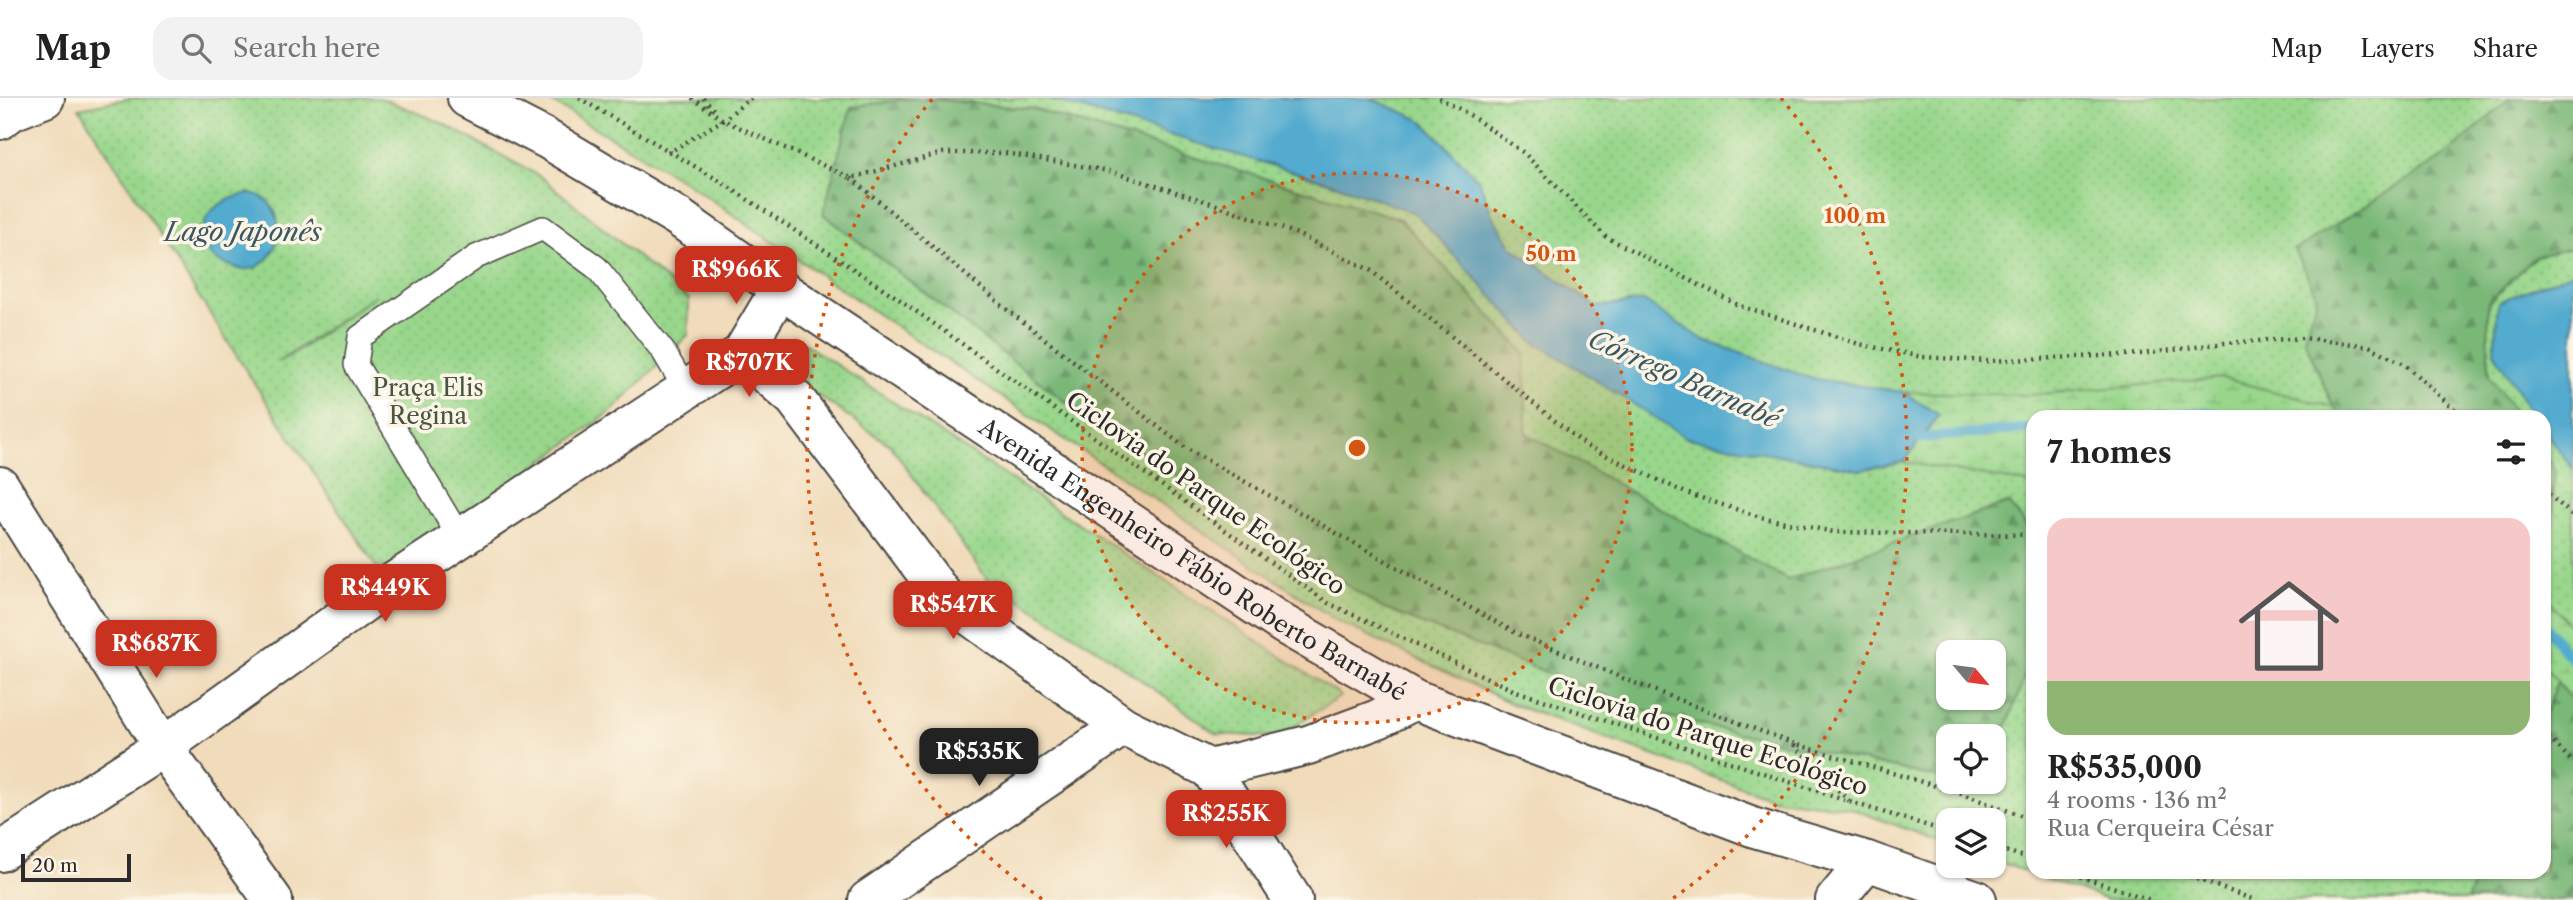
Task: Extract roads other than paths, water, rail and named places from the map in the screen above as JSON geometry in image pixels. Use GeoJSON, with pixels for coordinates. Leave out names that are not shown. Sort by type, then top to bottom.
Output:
{"type":"FeatureCollection","features":[{"type":"Feature","properties":{"kind":"street"},"geometry":{"type":"LineString","coordinates":[[0,120],[12,111],[46,98]]}},
{"type":"Feature","properties":{"kind":"street","name":"Avenida Engenheiro Fábio Roberto Barnabé"},"geometry":{"type":"LineString","coordinates":[[467,98],[547,139],[678,217],[780,289],[1283,624],[1415,700],[1755,828],[1867,861],[1977,900]]}},
{"type":"Feature","properties":{"kind":"street"},"geometry":{"type":"LineString","coordinates":[[0,852],[163,747],[460,538],[742,353],[780,289]]}},
{"type":"Feature","properties":{"kind":"street"},"geometry":{"type":"LineString","coordinates":[[742,353],[795,399],[946,598],[1123,726],[1210,769],[1293,900]]}},
{"type":"Feature","properties":{"kind":"street"},"geometry":{"type":"LineString","coordinates":[[0,486],[163,747],[273,900]]}},
{"type":"Feature","properties":{"kind":"street"},"geometry":{"type":"LineString","coordinates":[[1210,769],[1308,745],[1378,719],[1415,700]]}},
{"type":"Feature","properties":{"kind":"street"},"geometry":{"type":"LineString","coordinates":[[868,900],[1123,726]]}},
{"type":"Feature","properties":{"kind":"street"},"geometry":{"type":"LineString","coordinates":[[1835,900],[1867,861]]}},
{"type":"Feature","properties":{"kind":"lane"},"geometry":{"type":"LineString","coordinates":[[460,538],[356,365],[360,337],[476,257],[543,228],[597,268],[663,351],[686,390]]}},
{"type":"Feature","properties":{"kind":"water"},"geometry":{"type":"Polygon","coordinates":[[[1045,98],[1370,98],[1423,121],[1480,182],[1492,215],[1512,247],[1597,307],[1644,301],[1704,340],[1810,378],[1903,392],[1939,415],[1904,462],[1860,470],[1687,438],[1532,340],[1415,213],[1335,184],[1045,98]]]}},
{"type":"Feature","properties":{"kind":"water","name":"Lago Japonês"},"geometry":{"type":"Polygon","coordinates":[[[249,193],[263,198],[273,208],[278,221],[278,235],[266,260],[255,267],[240,269],[211,256],[205,246],[203,231],[214,208],[249,193]]]}},
{"type":"Feature","properties":{"kind":"water"},"geometry":{"type":"Polygon","coordinates":[[[2573,272],[2573,469],[2551,440],[2551,410],[2529,410],[2494,352],[2498,302],[2573,272]]]}},
{"type":"Feature","properties":{"kind":"waterway","name":"Córrego Barnabé"},"geometry":{"type":"LineString","coordinates":[[1911,439],[2026,429]]}},
{"type":"Feature","properties":{"kind":"waterway","name":"Córrego Barnabé"},"geometry":{"type":"LineString","coordinates":[[2551,634],[2573,661]]}},
{"type":"Feature","properties":{"kind":"park label","name":"Praça Elis Regina"},"geometry":{"type":"Point","coordinates":[428,401]}}]}
